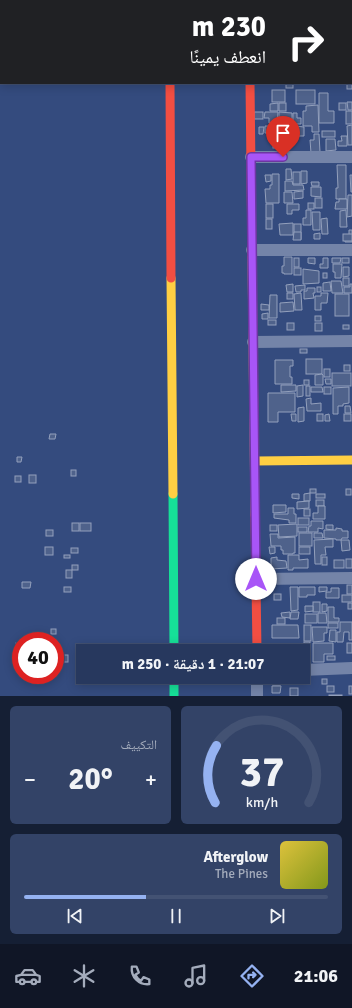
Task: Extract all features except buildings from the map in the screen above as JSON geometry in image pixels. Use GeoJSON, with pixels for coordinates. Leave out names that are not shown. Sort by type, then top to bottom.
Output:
{"type":"FeatureCollection","features":[{"type":"Feature","properties":{"kind":"street"},"geometry":{"type":"LineString","coordinates":[[170,84],[174,644]]}},
{"type":"Feature","properties":{"kind":"street"},"geometry":{"type":"LineString","coordinates":[[250,84],[257,644]]}},
{"type":"Feature","properties":{"kind":"street"},"geometry":{"type":"LineString","coordinates":[[251,157],[352,157]]}},
{"type":"Feature","properties":{"kind":"street"},"geometry":{"type":"LineString","coordinates":[[252,250],[352,250]]}},
{"type":"Feature","properties":{"kind":"street"},"geometry":{"type":"LineString","coordinates":[[253,342],[352,341]]}},
{"type":"Feature","properties":{"kind":"street"},"geometry":{"type":"LineString","coordinates":[[255,461],[352,460]]}},
{"type":"Feature","properties":{"kind":"street"},"geometry":{"type":"LineString","coordinates":[[256,579],[352,578]]}},
{"type":"Feature","properties":{"kind":"street"},"geometry":{"type":"LineString","coordinates":[[310,670],[352,668]]}},
{"type":"Feature","properties":{"kind":"street"},"geometry":{"type":"LineString","coordinates":[[174,684],[174,696]]}},
{"type":"Feature","properties":{"kind":"street"},"geometry":{"type":"LineString","coordinates":[[257,684],[257,696]]}},
{"type":"Feature","properties":{"kind":"traffic: fast"},"geometry":{"type":"LineString","coordinates":[[173,494],[174,644]]}},
{"type":"Feature","properties":{"kind":"traffic: fast"},"geometry":{"type":"LineString","coordinates":[[174,684],[174,696]]}},
{"type":"Feature","properties":{"kind":"traffic: slow"},"geometry":{"type":"LineString","coordinates":[[252,257],[255,515]]}},
{"type":"Feature","properties":{"kind":"traffic: slow"},"geometry":{"type":"LineString","coordinates":[[171,278],[173,494]]}},
{"type":"Feature","properties":{"kind":"traffic: slow"},"geometry":{"type":"LineString","coordinates":[[255,461],[352,460]]}},
{"type":"Feature","properties":{"kind":"traffic: jam"},"geometry":{"type":"LineString","coordinates":[[170,84],[171,278]]}},
{"type":"Feature","properties":{"kind":"traffic: jam"},"geometry":{"type":"LineString","coordinates":[[250,84],[252,257]]}},
{"type":"Feature","properties":{"kind":"traffic: jam"},"geometry":{"type":"LineString","coordinates":[[255,515],[257,644]]}},
{"type":"Feature","properties":{"kind":"route"},"geometry":{"type":"LineString","coordinates":[[256,579],[251,157],[283,157]]}}]}
